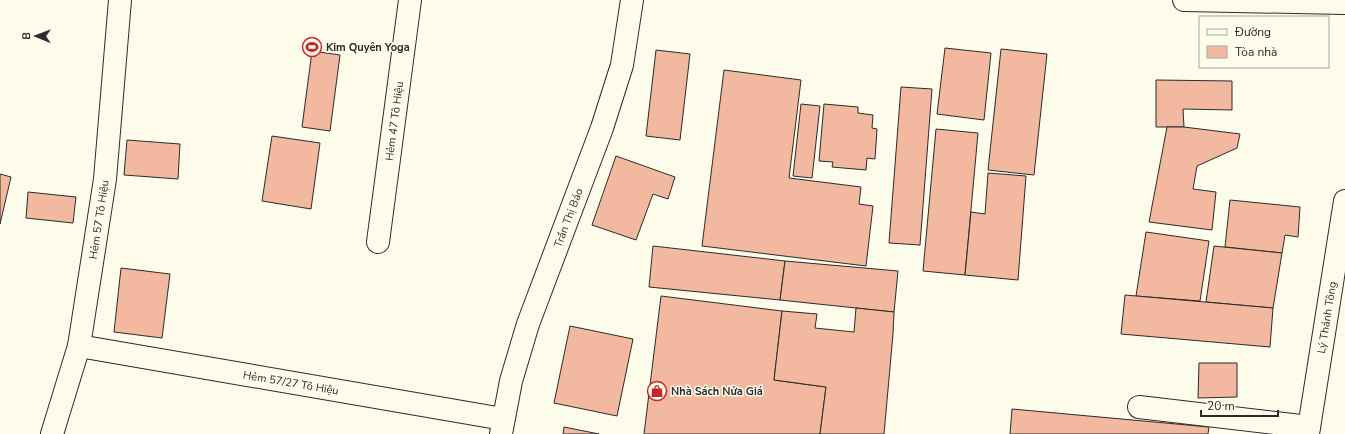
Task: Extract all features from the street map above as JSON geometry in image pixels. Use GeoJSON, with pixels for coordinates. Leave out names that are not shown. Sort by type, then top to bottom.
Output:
{"type":"FeatureCollection","features":[{"type":"Feature","properties":{"kind":"street","name":"Hẻm 57 Tô Hiệu"},"geometry":{"type":"LineString","coordinates":[[52,434],[79,346],[105,179],[120,0]]}},
{"type":"Feature","properties":{"kind":"street","name":"Hẻm 47 Tô Hiệu"},"geometry":{"type":"LineString","coordinates":[[378,242],[410,0]]}},
{"type":"Feature","properties":{"kind":"street","name":"Trần Thị Báo"},"geometry":{"type":"LineString","coordinates":[[502,427],[511,381],[528,324],[602,128],[622,66],[632,0]]}},
{"type":"Feature","properties":{"kind":"street"},"geometry":{"type":"LineString","coordinates":[[1184,0],[1345,3]]}},
{"type":"Feature","properties":{"kind":"street","name":"Lý Thánh Tông"},"geometry":{"type":"LineString","coordinates":[[1309,430],[1345,201]]}},
{"type":"Feature","properties":{"kind":"street","name":"Hẻm 57/27 Tô Hiệu"},"geometry":{"type":"LineString","coordinates":[[79,346],[502,427]]}},
{"type":"Feature","properties":{"kind":"street"},"geometry":{"type":"LineString","coordinates":[[1139,407],[1309,430]]}},
{"type":"Feature","properties":{"kind":"building"},"geometry":{"type":"Polygon","coordinates":[[[945,48],[991,53],[984,120],[937,114],[945,48]]]}},
{"type":"Feature","properties":{"kind":"building"},"geometry":{"type":"Polygon","coordinates":[[[1001,49],[1047,54],[1034,175],[988,170],[1001,49]]]}},
{"type":"Feature","properties":{"kind":"building"},"geometry":{"type":"Polygon","coordinates":[[[656,50],[690,54],[680,140],[646,136],[656,50]]]}},
{"type":"Feature","properties":{"kind":"building"},"geometry":{"type":"Polygon","coordinates":[[[312,51],[340,55],[330,131],[302,127],[312,51]]]}},
{"type":"Feature","properties":{"kind":"building"},"geometry":{"type":"Polygon","coordinates":[[[724,70],[801,80],[789,178],[861,187],[859,204],[873,206],[866,266],[702,246],[724,70]]]}},
{"type":"Feature","properties":{"kind":"building"},"geometry":{"type":"Polygon","coordinates":[[[1156,80],[1232,81],[1232,110],[1183,109],[1184,127],[1156,127],[1156,80]]]}},
{"type":"Feature","properties":{"kind":"building"},"geometry":{"type":"Polygon","coordinates":[[[901,87],[932,89],[920,245],[889,243],[901,87]]]}},
{"type":"Feature","properties":{"kind":"building"},"geometry":{"type":"Polygon","coordinates":[[[801,104],[820,106],[812,178],[793,176],[801,104]]]}},
{"type":"Feature","properties":{"kind":"building"},"geometry":{"type":"Polygon","coordinates":[[[824,104],[858,107],[858,113],[873,115],[872,128],[877,129],[875,159],[867,158],[866,170],[832,167],[833,162],[819,161],[824,104]]]}},
{"type":"Feature","properties":{"kind":"building"},"geometry":{"type":"Polygon","coordinates":[[[1167,127],[1184,127],[1240,134],[1237,148],[1197,166],[1193,189],[1216,192],[1212,230],[1149,222],[1167,127]]]}},
{"type":"Feature","properties":{"kind":"building"},"geometry":{"type":"Polygon","coordinates":[[[936,129],[978,133],[965,275],[923,271],[936,129]]]}},
{"type":"Feature","properties":{"kind":"building"},"geometry":{"type":"Polygon","coordinates":[[[272,136],[320,143],[311,209],[262,201],[272,136]]]}},
{"type":"Feature","properties":{"kind":"building"},"geometry":{"type":"Polygon","coordinates":[[[127,140],[180,144],[178,179],[124,175],[127,140]]]}},
{"type":"Feature","properties":{"kind":"building"},"geometry":{"type":"Polygon","coordinates":[[[616,156],[675,177],[668,199],[653,194],[636,240],[592,225],[616,156]]]}},
{"type":"Feature","properties":{"kind":"building"},"geometry":{"type":"Polygon","coordinates":[[[988,173],[1026,176],[1018,280],[965,275],[971,212],[985,214],[988,173]]]}},
{"type":"Feature","properties":{"kind":"building"},"geometry":{"type":"Polygon","coordinates":[[[0,174],[11,177],[0,224],[0,174]]]}},
{"type":"Feature","properties":{"kind":"building"},"geometry":{"type":"Polygon","coordinates":[[[28,192],[76,197],[73,223],[26,218],[28,192]]]}},
{"type":"Feature","properties":{"kind":"building"},"geometry":{"type":"Polygon","coordinates":[[[1230,200],[1300,207],[1298,237],[1285,235],[1282,253],[1225,247],[1230,200]]]}},
{"type":"Feature","properties":{"kind":"building"},"geometry":{"type":"Polygon","coordinates":[[[1146,232],[1209,241],[1200,301],[1136,296],[1146,232]]]}},
{"type":"Feature","properties":{"kind":"building"},"geometry":{"type":"Polygon","coordinates":[[[653,246],[785,261],[780,300],[649,287],[653,246]]]}},
{"type":"Feature","properties":{"kind":"building"},"geometry":{"type":"Polygon","coordinates":[[[1214,246],[1282,253],[1273,308],[1206,302],[1214,246]]]}},
{"type":"Feature","properties":{"kind":"building"},"geometry":{"type":"Polygon","coordinates":[[[785,261],[898,271],[894,312],[780,300],[785,261]]]}},
{"type":"Feature","properties":{"kind":"building"},"geometry":{"type":"Polygon","coordinates":[[[121,268],[170,274],[162,338],[114,332],[121,268]]]}},
{"type":"Feature","properties":{"kind":"building"},"geometry":{"type":"Polygon","coordinates":[[[1125,295],[1273,308],[1270,347],[1121,334],[1125,295]]]}},
{"type":"Feature","properties":{"kind":"building"},"geometry":{"type":"Polygon","coordinates":[[[661,296],[782,311],[774,380],[826,387],[820,434],[644,434],[661,296]]]}},
{"type":"Feature","properties":{"kind":"building"},"geometry":{"type":"Polygon","coordinates":[[[856,308],[894,312],[884,434],[820,434],[826,387],[774,380],[782,311],[817,314],[815,328],[854,332],[856,308]]]}},
{"type":"Feature","properties":{"kind":"building"},"geometry":{"type":"Polygon","coordinates":[[[570,326],[633,339],[617,416],[554,403],[570,326]]]}},
{"type":"Feature","properties":{"kind":"building"},"geometry":{"type":"Polygon","coordinates":[[[1199,363],[1237,363],[1237,397],[1198,398],[1199,363]]]}},
{"type":"Feature","properties":{"kind":"building"},"geometry":{"type":"Polygon","coordinates":[[[1012,409],[1209,427],[1208,434],[1010,434],[1012,409]]]}},
{"type":"Feature","properties":{"kind":"building"},"geometry":{"type":"Polygon","coordinates":[[[564,427],[599,434],[563,434],[564,427]]]}},
{"type":"Feature","properties":{"kind":"place","name":"Kim Quyên Yoga"},"geometry":{"type":"Point","coordinates":[312,47]}},
{"type":"Feature","properties":{"kind":"place","name":"Nhà Sách Nửa Giá"},"geometry":{"type":"Point","coordinates":[657,391]}}]}
